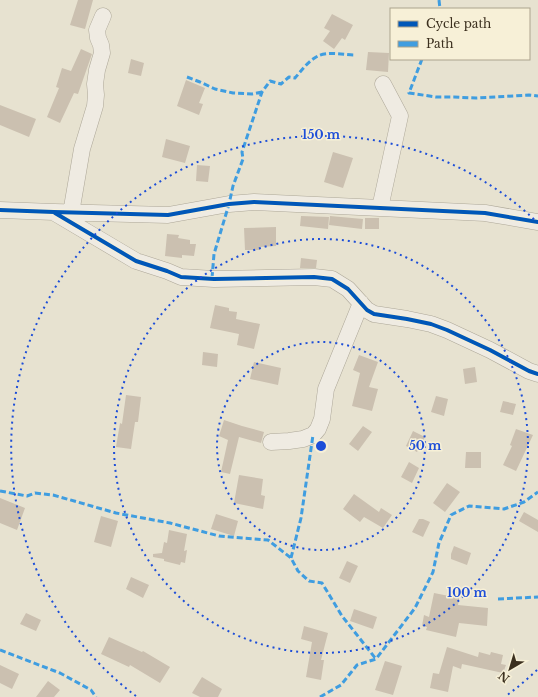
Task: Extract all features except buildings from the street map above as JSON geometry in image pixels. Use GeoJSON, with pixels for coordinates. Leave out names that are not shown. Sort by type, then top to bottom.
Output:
{"type":"FeatureCollection","features":[{"type":"Feature","properties":{"kind":"street"},"geometry":{"type":"LineString","coordinates":[[71,213],[82,149],[95,106],[95,84],[102,53],[97,30],[102,16]]}},
{"type":"Feature","properties":{"kind":"street"},"geometry":{"type":"LineString","coordinates":[[380,208],[400,116],[383,84]]}},
{"type":"Feature","properties":{"kind":"street"},"geometry":{"type":"LineString","coordinates":[[0,210],[168,215],[218,206],[254,202],[485,214],[538,222]]}},
{"type":"Feature","properties":{"kind":"street"},"geometry":{"type":"LineString","coordinates":[[54,212],[136,261],[181,277],[214,279],[314,277],[332,279],[348,289],[366,310],[374,314],[425,322],[447,330],[538,374]]}},
{"type":"Feature","properties":{"kind":"street"},"geometry":{"type":"LineString","coordinates":[[271,442],[289,442],[303,439],[313,435],[318,429],[322,419],[326,389],[361,303]]}},
{"type":"Feature","properties":{"kind":"marked path"},"geometry":{"type":"LineString","coordinates":[[439,0],[440,8]]}},
{"type":"Feature","properties":{"kind":"marked path"},"geometry":{"type":"LineString","coordinates":[[212,278],[214,254],[233,186],[243,159],[242,152],[262,92],[270,81],[281,84],[289,77],[295,78],[308,63],[318,56],[331,53],[355,55]]}},
{"type":"Feature","properties":{"kind":"marked path"},"geometry":{"type":"LineString","coordinates":[[422,60],[409,93],[436,97],[476,98],[529,95],[538,96]]}},
{"type":"Feature","properties":{"kind":"marked path"},"geometry":{"type":"LineString","coordinates":[[187,77],[215,89],[233,93],[252,94],[262,92]]}},
{"type":"Feature","properties":{"kind":"marked path"},"geometry":{"type":"LineString","coordinates":[[291,558],[301,518],[313,435]]}},
{"type":"Feature","properties":{"kind":"marked path"},"geometry":{"type":"LineString","coordinates":[[0,491],[27,496],[35,493],[53,495],[116,513],[170,523],[219,536],[268,540],[291,558],[298,571],[309,581],[322,583],[342,616],[376,659]]}},
{"type":"Feature","properties":{"kind":"marked path"},"geometry":{"type":"LineString","coordinates":[[320,697],[341,685],[357,665],[376,659],[415,608],[433,572],[439,543],[451,515],[469,506],[504,509],[524,502],[538,492]]}},
{"type":"Feature","properties":{"kind":"marked path"},"geometry":{"type":"LineString","coordinates":[[498,599],[538,597]]}},
{"type":"Feature","properties":{"kind":"marked path"},"geometry":{"type":"LineString","coordinates":[[0,650],[60,673],[91,690],[96,697]]}},
{"type":"Feature","properties":{"kind":"cycle path"},"geometry":{"type":"LineString","coordinates":[[0,210],[168,215],[229,204],[254,202],[485,213],[538,222]]}},
{"type":"Feature","properties":{"kind":"cycle path"},"geometry":{"type":"LineString","coordinates":[[55,213],[136,261],[181,277],[214,279],[314,277],[332,279],[348,289],[367,310],[374,314],[431,324],[490,350],[529,371],[538,374]]}}]}
